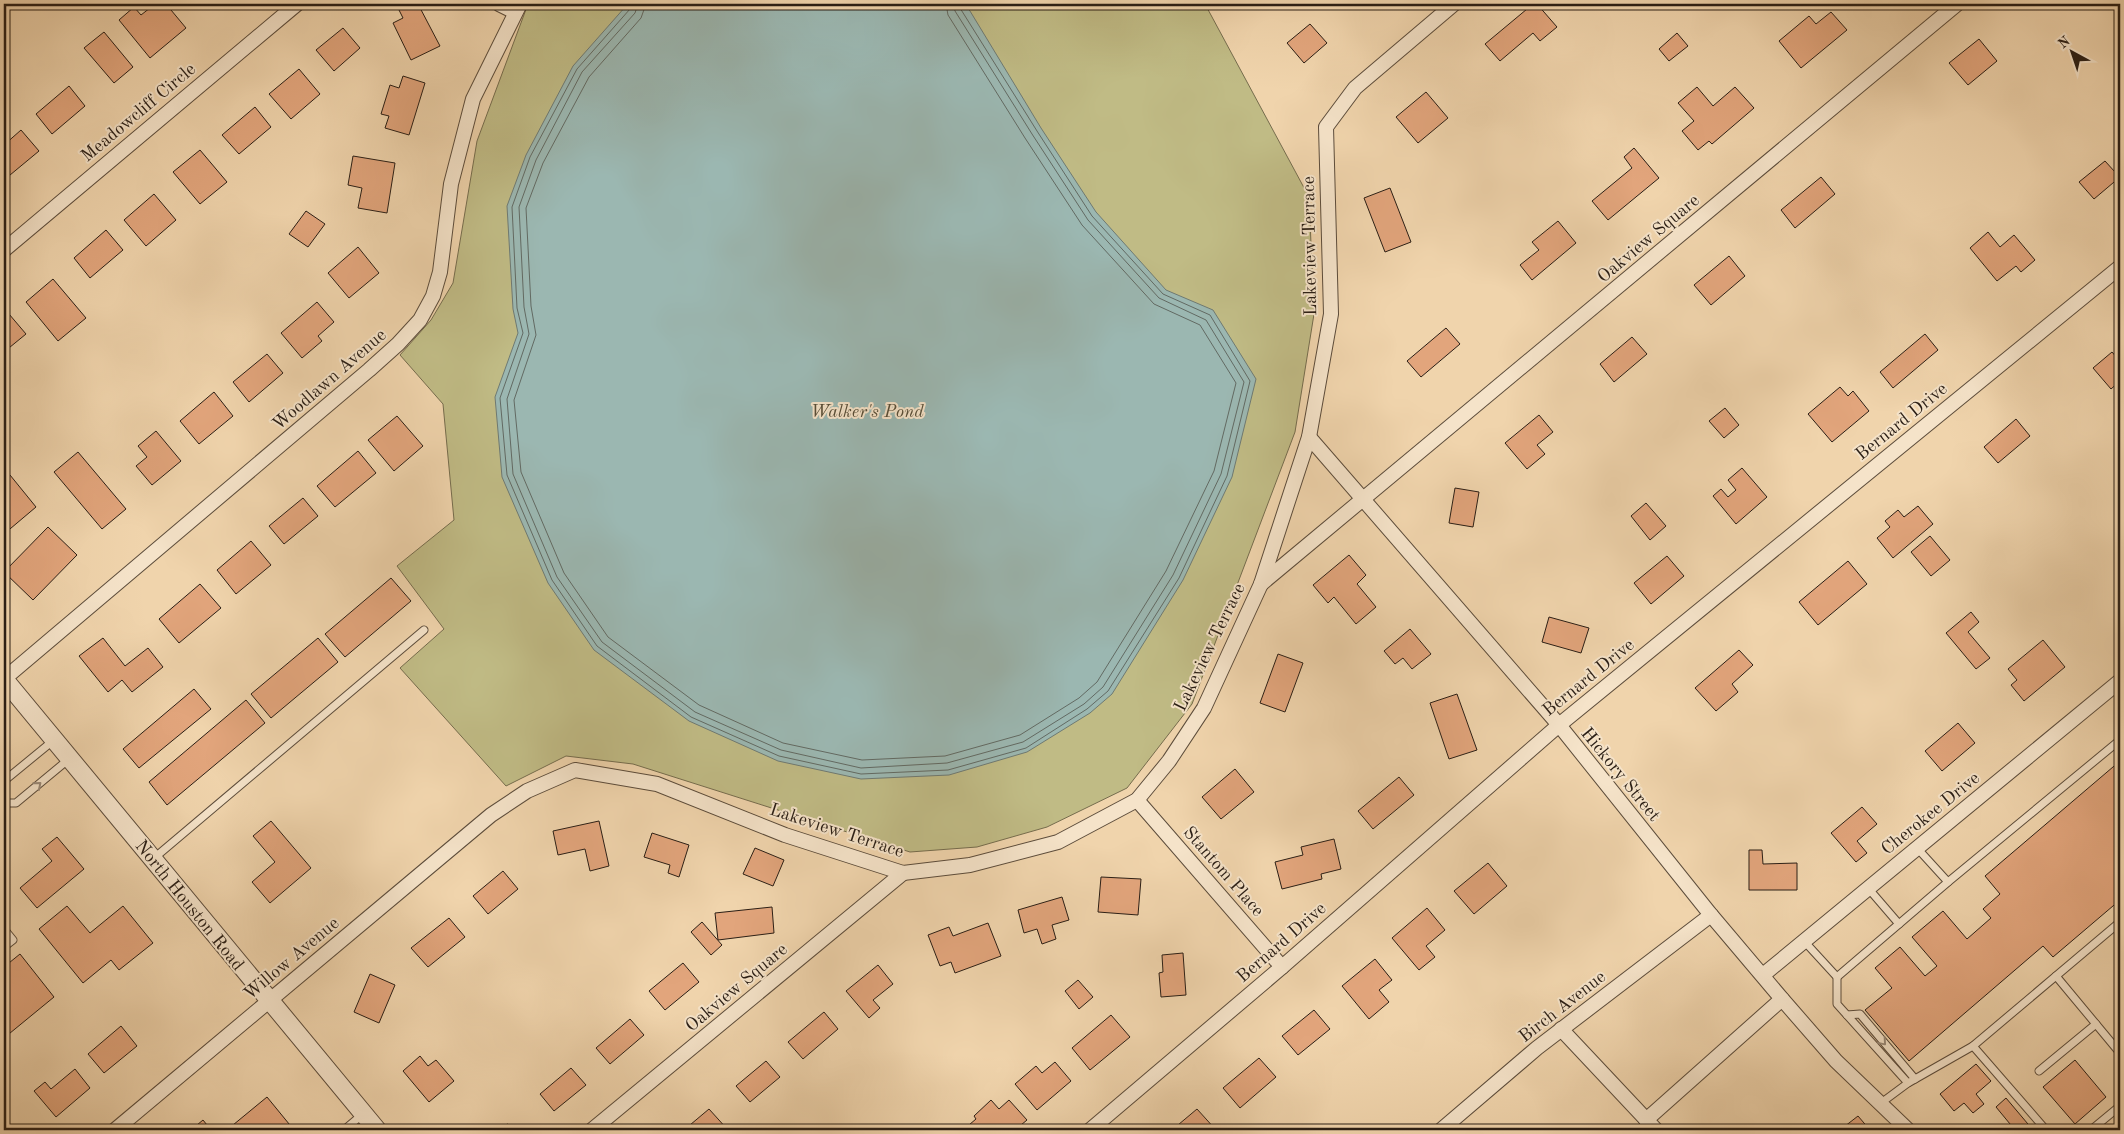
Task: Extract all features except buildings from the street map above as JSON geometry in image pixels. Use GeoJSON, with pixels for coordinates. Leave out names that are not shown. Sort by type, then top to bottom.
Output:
{"type":"FeatureCollection","features":[{"type":"Feature","properties":{"kind":"street","name":"Meadowcliff Circle"},"geometry":{"type":"LineString","coordinates":[[4,250],[297,4]]}},
{"type":"Feature","properties":{"kind":"street"},"geometry":{"type":"LineString","coordinates":[[499,4],[518,8]]}},
{"type":"Feature","properties":{"kind":"street","name":"Lakeview Terrace"},"geometry":{"type":"LineString","coordinates":[[491,814],[527,790],[575,770],[657,784],[785,835],[903,873],[970,865],[1058,842],[1138,800],[1169,761],[1204,708],[1261,584],[1309,437],[1331,314],[1326,127],[1355,88],[1454,4]]}},
{"type":"Feature","properties":{"kind":"street","name":"Oakview Square"},"geometry":{"type":"LineString","coordinates":[[1364,500],[1957,4]]}},
{"type":"Feature","properties":{"kind":"street","name":"Woodlawn Avenue"},"geometry":{"type":"LineString","coordinates":[[4,679],[369,370],[398,344],[420,320],[433,296],[440,272],[451,184],[473,99],[518,8]]}},
{"type":"Feature","properties":{"kind":"street","name":"Bernard Drive"},"geometry":{"type":"LineString","coordinates":[[1090,1130],[1282,967],[1559,725],[2120,267]]}},
{"type":"Feature","properties":{"kind":"street","name":"Hickory Street"},"geometry":{"type":"LineString","coordinates":[[1309,437],[1559,725],[1711,915],[1782,999],[1836,1061],[1908,1130]]}},
{"type":"Feature","properties":{"kind":"street","name":"Lakeview Terrace"},"geometry":{"type":"LineString","coordinates":[[1261,584],[1364,500]]}},
{"type":"Feature","properties":{"kind":"street","name":"North Houston Road"},"geometry":{"type":"LineString","coordinates":[[4,679],[377,1130]]}},
{"type":"Feature","properties":{"kind":"street","name":"Cherokee Drive"},"geometry":{"type":"LineString","coordinates":[[1763,975],[2120,681]]}},
{"type":"Feature","properties":{"kind":"street","name":"Stantom Place"},"geometry":{"type":"LineString","coordinates":[[1138,800],[1282,967]]}},
{"type":"Feature","properties":{"kind":"street","name":"Willow Avenue"},"geometry":{"type":"LineString","coordinates":[[115,1130],[491,814]]}},
{"type":"Feature","properties":{"kind":"street","name":"Oakview Square"},"geometry":{"type":"LineString","coordinates":[[592,1130],[903,873]]}},
{"type":"Feature","properties":{"kind":"street","name":"Birch Avenue"},"geometry":{"type":"LineString","coordinates":[[1441,1130],[1561,1029],[1711,915]]}},
{"type":"Feature","properties":{"kind":"street"},"geometry":{"type":"LineString","coordinates":[[1646,1120],[1782,999]]}},
{"type":"Feature","properties":{"kind":"street"},"geometry":{"type":"LineString","coordinates":[[1561,1029],[1656,1130]]}},
{"type":"Feature","properties":{"kind":"lane"},"geometry":{"type":"LineString","coordinates":[[153,860],[424,630]]}},
{"type":"Feature","properties":{"kind":"lane"},"geometry":{"type":"LineString","coordinates":[[4,780],[54,740]]}},
{"type":"Feature","properties":{"kind":"lane"},"geometry":{"type":"LineString","coordinates":[[1837,977],[1948,882],[2120,740]]}},
{"type":"Feature","properties":{"kind":"lane"},"geometry":{"type":"LineString","coordinates":[[4,803],[16,803],[70,759]]}},
{"type":"Feature","properties":{"kind":"lane"},"geometry":{"type":"LineString","coordinates":[[1917,848],[1948,882]]}},
{"type":"Feature","properties":{"kind":"lane"},"geometry":{"type":"LineString","coordinates":[[1868,888],[1900,924]]}},
{"type":"Feature","properties":{"kind":"lane"},"geometry":{"type":"LineString","coordinates":[[1880,1103],[1908,1083],[1973,1046],[2120,922]]}},
{"type":"Feature","properties":{"kind":"lane"},"geometry":{"type":"LineString","coordinates":[[4,929],[13,940],[4,948]]}},
{"type":"Feature","properties":{"kind":"lane"},"geometry":{"type":"LineString","coordinates":[[1804,941],[1837,977],[1837,1004],[1908,1083]]}},
{"type":"Feature","properties":{"kind":"lane"},"geometry":{"type":"LineString","coordinates":[[2056,976],[2120,1053]]}},
{"type":"Feature","properties":{"kind":"lane"},"geometry":{"type":"LineString","coordinates":[[1847,1015],[1860,1014],[1915,1079]]}},
{"type":"Feature","properties":{"kind":"lane"},"geometry":{"type":"LineString","coordinates":[[2039,1071],[2096,1024]]}},
{"type":"Feature","properties":{"kind":"lane"},"geometry":{"type":"LineString","coordinates":[[1973,1046],[2046,1130]]}},
{"type":"Feature","properties":{"kind":"lane"},"geometry":{"type":"LineString","coordinates":[[2091,1130],[2120,1106]]}},
{"type":"Feature","properties":{"kind":"lane"},"geometry":{"type":"LineString","coordinates":[[344,1130],[363,1114]]}},
{"type":"Feature","properties":{"kind":"green space","name":"Walker's Pond"},"geometry":{"type":"Polygon","coordinates":[[[528,4],[1205,4],[1309,197],[1314,314],[1295,432],[1192,704],[1127,788],[1047,827],[977,847],[910,852],[633,764],[566,756],[506,786],[400,668],[444,629],[397,566],[454,520],[443,404],[400,355],[431,320],[453,283],[477,141],[528,4]]]}},
{"type":"Feature","properties":{"kind":"water","name":"Walker's Pond"},"geometry":{"type":"Polygon","coordinates":[[[631,4],[963,4],[970,11],[1041,128],[1096,212],[1166,290],[1213,310],[1256,379],[1232,477],[1183,580],[1112,694],[1090,713],[1027,752],[949,775],[861,779],[778,761],[689,721],[594,650],[548,583],[502,477],[495,397],[518,333],[513,309],[507,206],[526,155],[573,66],[626,6],[631,4]]]}}]}
